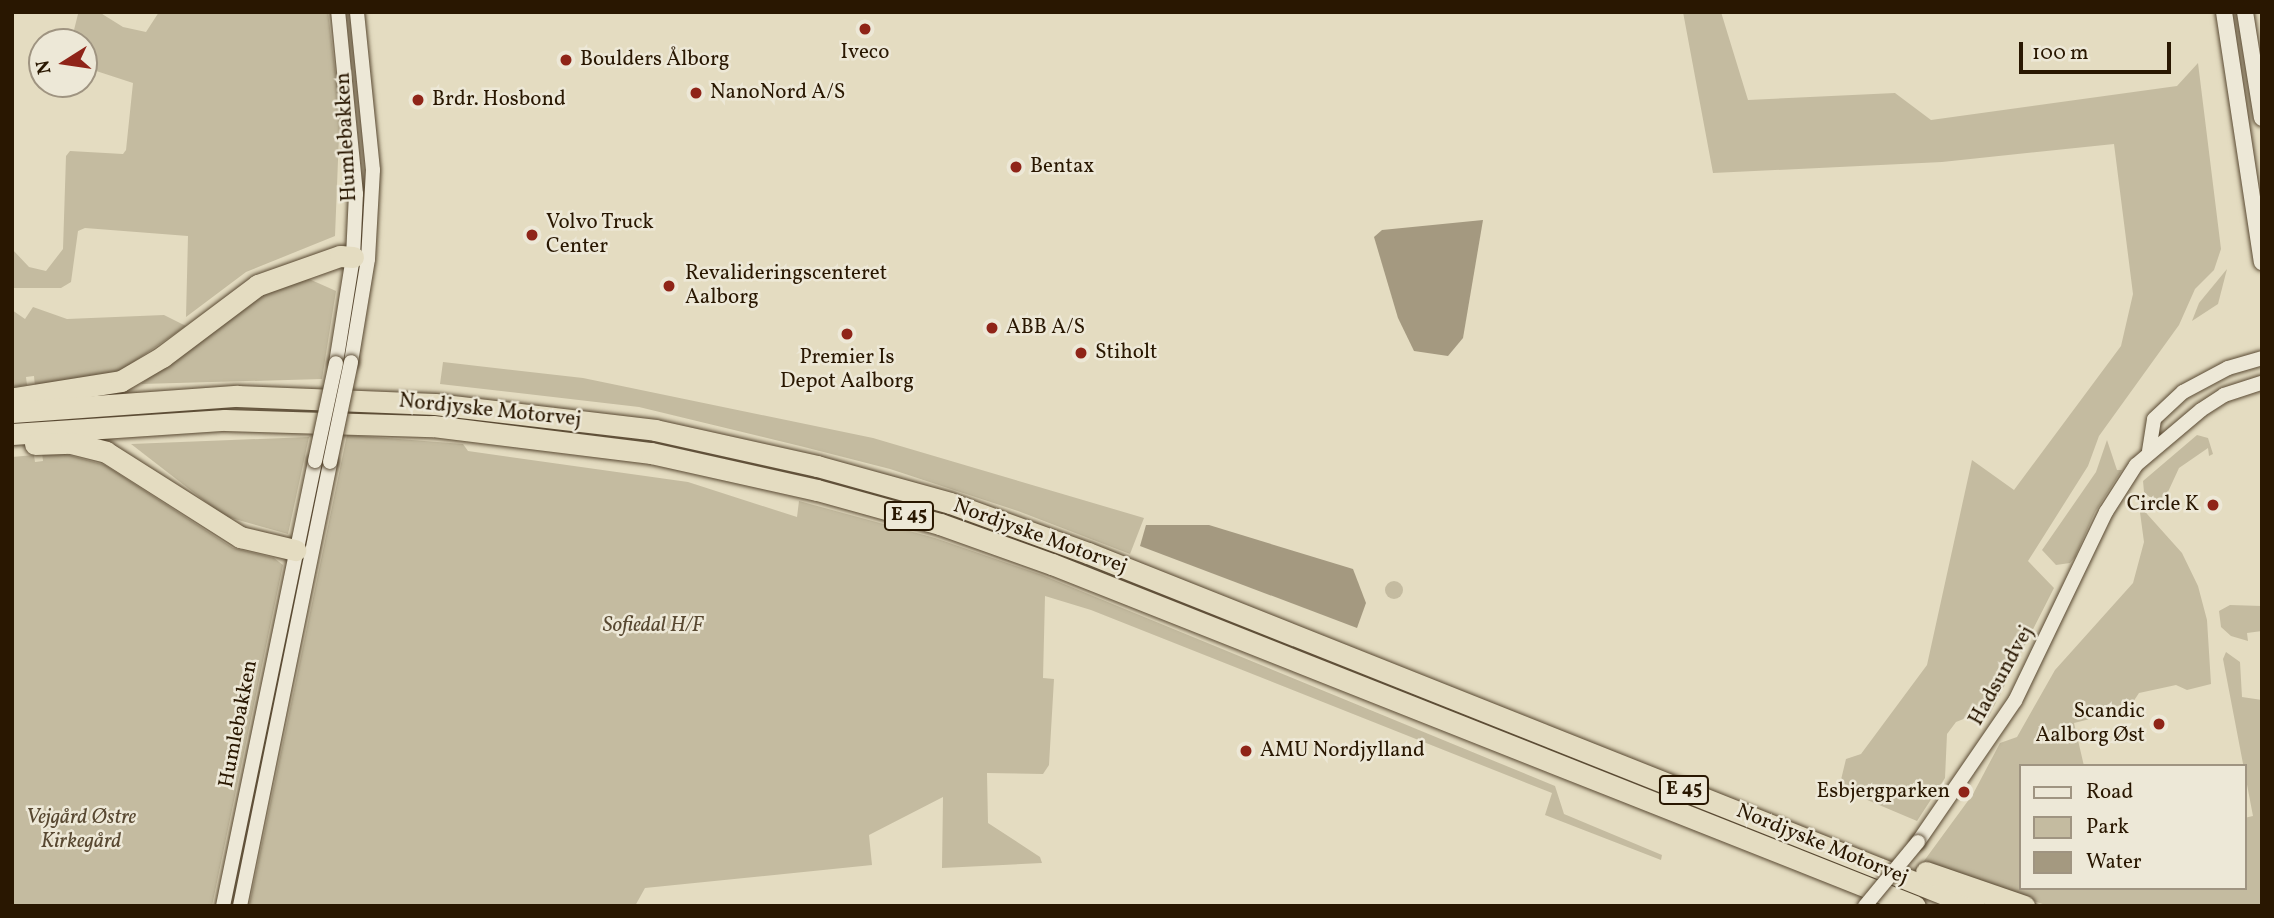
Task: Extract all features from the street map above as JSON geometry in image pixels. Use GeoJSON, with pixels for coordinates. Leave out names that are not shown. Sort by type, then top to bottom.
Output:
{"type":"FeatureCollection","features":[{"type":"Feature","properties":{"kind":"highway"},"geometry":{"type":"LineString","coordinates":[[12,398],[121,381],[162,357],[258,285],[340,256],[360,258]]}},
{"type":"Feature","properties":{"kind":"highway","name":"Nordjyske Motorvej"},"geometry":{"type":"LineString","coordinates":[[12,412],[116,402],[276,397],[435,404],[655,430],[817,466],[950,503],[1532,729],[1974,906]]}},
{"type":"Feature","properties":{"kind":"highway","name":"Nordjyske Motorvej"},"geometry":{"type":"LineString","coordinates":[[12,434],[225,420],[371,422],[573,441],[728,469],[940,524],[1052,564],[1915,906]]}},
{"type":"Feature","properties":{"kind":"highway"},"geometry":{"type":"LineString","coordinates":[[12,446],[61,443],[97,448],[140,469],[240,537],[303,551]]}},
{"type":"Feature","properties":{"kind":"highway"},"geometry":{"type":"LineString","coordinates":[[1532,729],[2024,906]]}},
{"type":"Feature","properties":{"kind":"highway"},"geometry":{"type":"LineString","coordinates":[[1686,814],[1880,906]]}},
{"type":"Feature","properties":{"kind":"main road"},"geometry":{"type":"LineString","coordinates":[[2224,12],[2262,262]]}},
{"type":"Feature","properties":{"kind":"main road"},"geometry":{"type":"LineString","coordinates":[[2245,12],[2262,118]]}},
{"type":"Feature","properties":{"kind":"street","name":"Humlebakken"},"geometry":{"type":"LineString","coordinates":[[323,461],[336,363],[360,258],[338,12]]}},
{"type":"Feature","properties":{"kind":"street","name":"Humlebakken"},"geometry":{"type":"LineString","coordinates":[[223,906],[323,461],[351,362],[360,258],[373,170],[357,12]]}},
{"type":"Feature","properties":{"kind":"street","name":"Hadsundvej"},"geometry":{"type":"LineString","coordinates":[[2149,451],[2154,419],[2183,392],[2207,377],[2262,358]]}},
{"type":"Feature","properties":{"kind":"street","name":"Hadsundvej"},"geometry":{"type":"LineString","coordinates":[[1865,906],[1918,842],[2015,701],[2106,512],[2149,451],[2224,395],[2262,383]]}},
{"type":"Feature","properties":{"kind":"street","name":"Humlebakken"},"geometry":{"type":"LineString","coordinates":[[240,906],[303,551]]}},
{"type":"Feature","properties":{"kind":"green space"},"geometry":{"type":"Polygon","coordinates":[[[99,12],[123,27],[146,32],[159,12],[328,12],[340,110],[335,236],[246,272],[186,317],[188,236],[85,228],[78,231],[71,282],[61,288],[12,288],[12,249],[29,267],[46,271],[63,249],[66,156],[70,151],[123,154],[126,150],[133,83],[98,72],[98,28],[74,28],[78,14],[99,12]]]}},
{"type":"Feature","properties":{"kind":"green space"},"geometry":{"type":"Polygon","coordinates":[[[1683,12],[1721,12],[1748,100],[1895,93],[1931,120],[2177,86],[2198,63],[2221,249],[2214,270],[2195,289],[2179,325],[2099,436],[2088,466],[2028,561],[2054,588],[1988,718],[1971,716],[1956,722],[1947,734],[1945,778],[1917,821],[1839,788],[1846,759],[1861,754],[1927,665],[1972,460],[2014,490],[2121,346],[2133,294],[2114,144],[1942,162],[1713,173],[1683,12]]]}},
{"type":"Feature","properties":{"kind":"green space"},"geometry":{"type":"Polygon","coordinates":[[[2227,269],[2218,304],[2192,321],[2199,303],[2227,269]]]}},
{"type":"Feature","properties":{"kind":"green space"},"geometry":{"type":"Polygon","coordinates":[[[300,275],[336,291],[322,379],[141,384],[235,308],[300,275]]]}},
{"type":"Feature","properties":{"kind":"green space"},"geometry":{"type":"Polygon","coordinates":[[[33,307],[67,319],[164,315],[186,326],[116,374],[35,387],[34,376],[26,377],[27,385],[12,387],[12,310],[25,319],[33,307]]]}},
{"type":"Feature","properties":{"kind":"green space"},"geometry":{"type":"Polygon","coordinates":[[[443,362],[583,378],[873,438],[1144,518],[1130,554],[1018,511],[890,469],[804,447],[639,407],[440,384],[443,362]]]}},
{"type":"Feature","properties":{"kind":"green space","name":"Sofiedal H/F"},"geometry":{"type":"Polygon","coordinates":[[[347,435],[463,444],[468,451],[688,482],[797,517],[799,501],[935,538],[1042,575],[1555,786],[1564,814],[1662,855],[1661,860],[1545,815],[1552,793],[1091,610],[1045,596],[1043,678],[1054,679],[1049,765],[1043,774],[987,773],[988,823],[1040,857],[1042,863],[942,868],[943,797],[869,835],[872,865],[645,888],[635,906],[249,906],[347,435]]]}},
{"type":"Feature","properties":{"kind":"green space"},"geometry":{"type":"Polygon","coordinates":[[[2197,435],[2208,438],[2213,454],[2209,456],[2208,448],[2179,468],[2161,507],[2144,492],[2143,481],[2197,435]]]}},
{"type":"Feature","properties":{"kind":"green space"},"geometry":{"type":"Polygon","coordinates":[[[309,437],[288,534],[224,516],[131,444],[309,437]]]}},
{"type":"Feature","properties":{"kind":"green space"},"geometry":{"type":"Polygon","coordinates":[[[2107,440],[2117,470],[2122,470],[2095,512],[2075,557],[2070,563],[2056,565],[2042,550],[2096,472],[2107,440]]]}},
{"type":"Feature","properties":{"kind":"green space","name":"Vejgård Østre Kirkegård"},"geometry":{"type":"Polygon","coordinates":[[[42,453],[61,453],[105,465],[233,548],[274,558],[283,565],[212,906],[12,906],[12,457],[34,455],[35,462],[43,461],[42,453]]]}},
{"type":"Feature","properties":{"kind":"green space"},"geometry":{"type":"Polygon","coordinates":[[[2139,505],[2182,553],[2198,586],[2207,620],[2211,684],[2187,690],[2176,685],[2139,693],[2133,702],[2089,713],[2090,719],[2074,723],[2084,764],[2018,764],[2018,890],[2246,890],[2246,818],[2253,816],[2246,764],[2243,764],[2223,659],[2226,652],[2240,662],[2242,697],[2262,700],[2262,906],[2049,906],[1921,865],[1973,794],[2000,743],[2017,737],[2055,670],[2133,583],[2144,542],[2139,505]]]}},
{"type":"Feature","properties":{"kind":"green space"},"geometry":{"type":"Polygon","coordinates":[[[1394,581],[1402,586],[1403,590],[1398,598],[1394,599],[1386,594],[1385,590],[1390,582],[1394,581]]]}},
{"type":"Feature","properties":{"kind":"green space"},"geometry":{"type":"Polygon","coordinates":[[[2230,605],[2262,606],[2262,631],[2247,633],[2248,641],[2231,636],[2221,627],[2219,611],[2230,605]]]}},
{"type":"Feature","properties":{"kind":"water"},"geometry":{"type":"Polygon","coordinates":[[[1483,220],[1463,338],[1448,356],[1414,351],[1398,318],[1374,237],[1382,230],[1483,220]]]}},
{"type":"Feature","properties":{"kind":"water"},"geometry":{"type":"Polygon","coordinates":[[[1146,525],[1209,525],[1353,569],[1366,603],[1357,628],[1140,546],[1146,525]]]}},
{"type":"Feature","properties":{"kind":"place","name":"Iveco"},"geometry":{"type":"Point","coordinates":[865,29]}},
{"type":"Feature","properties":{"kind":"place","name":"Boulders Ålborg"},"geometry":{"type":"Point","coordinates":[566,60]}},
{"type":"Feature","properties":{"kind":"place","name":"NanoNord A/S"},"geometry":{"type":"Point","coordinates":[696,93]}},
{"type":"Feature","properties":{"kind":"place","name":"Brdr. Hosbond"},"geometry":{"type":"Point","coordinates":[418,100]}},
{"type":"Feature","properties":{"kind":"place","name":"Bentax"},"geometry":{"type":"Point","coordinates":[1016,167]}},
{"type":"Feature","properties":{"kind":"place","name":"Volvo Truck Center"},"geometry":{"type":"Point","coordinates":[532,235]}},
{"type":"Feature","properties":{"kind":"place","name":"Revalideringscenteret Aalborg"},"geometry":{"type":"Point","coordinates":[669,286]}},
{"type":"Feature","properties":{"kind":"place","name":"ABB A/S"},"geometry":{"type":"Point","coordinates":[992,328]}},
{"type":"Feature","properties":{"kind":"place","name":"Premier Is Depot Aalborg"},"geometry":{"type":"Point","coordinates":[847,334]}},
{"type":"Feature","properties":{"kind":"place","name":"Stiholt"},"geometry":{"type":"Point","coordinates":[1081,353]}},
{"type":"Feature","properties":{"kind":"place","name":"Circle K"},"geometry":{"type":"Point","coordinates":[2213,505]}},
{"type":"Feature","properties":{"kind":"place","name":"Scandic Aalborg Øst"},"geometry":{"type":"Point","coordinates":[2159,724]}},
{"type":"Feature","properties":{"kind":"place","name":"AMU Nordjylland"},"geometry":{"type":"Point","coordinates":[1246,751]}},
{"type":"Feature","properties":{"kind":"place","name":"Esbjergparken"},"geometry":{"type":"Point","coordinates":[1964,792]}}]}
